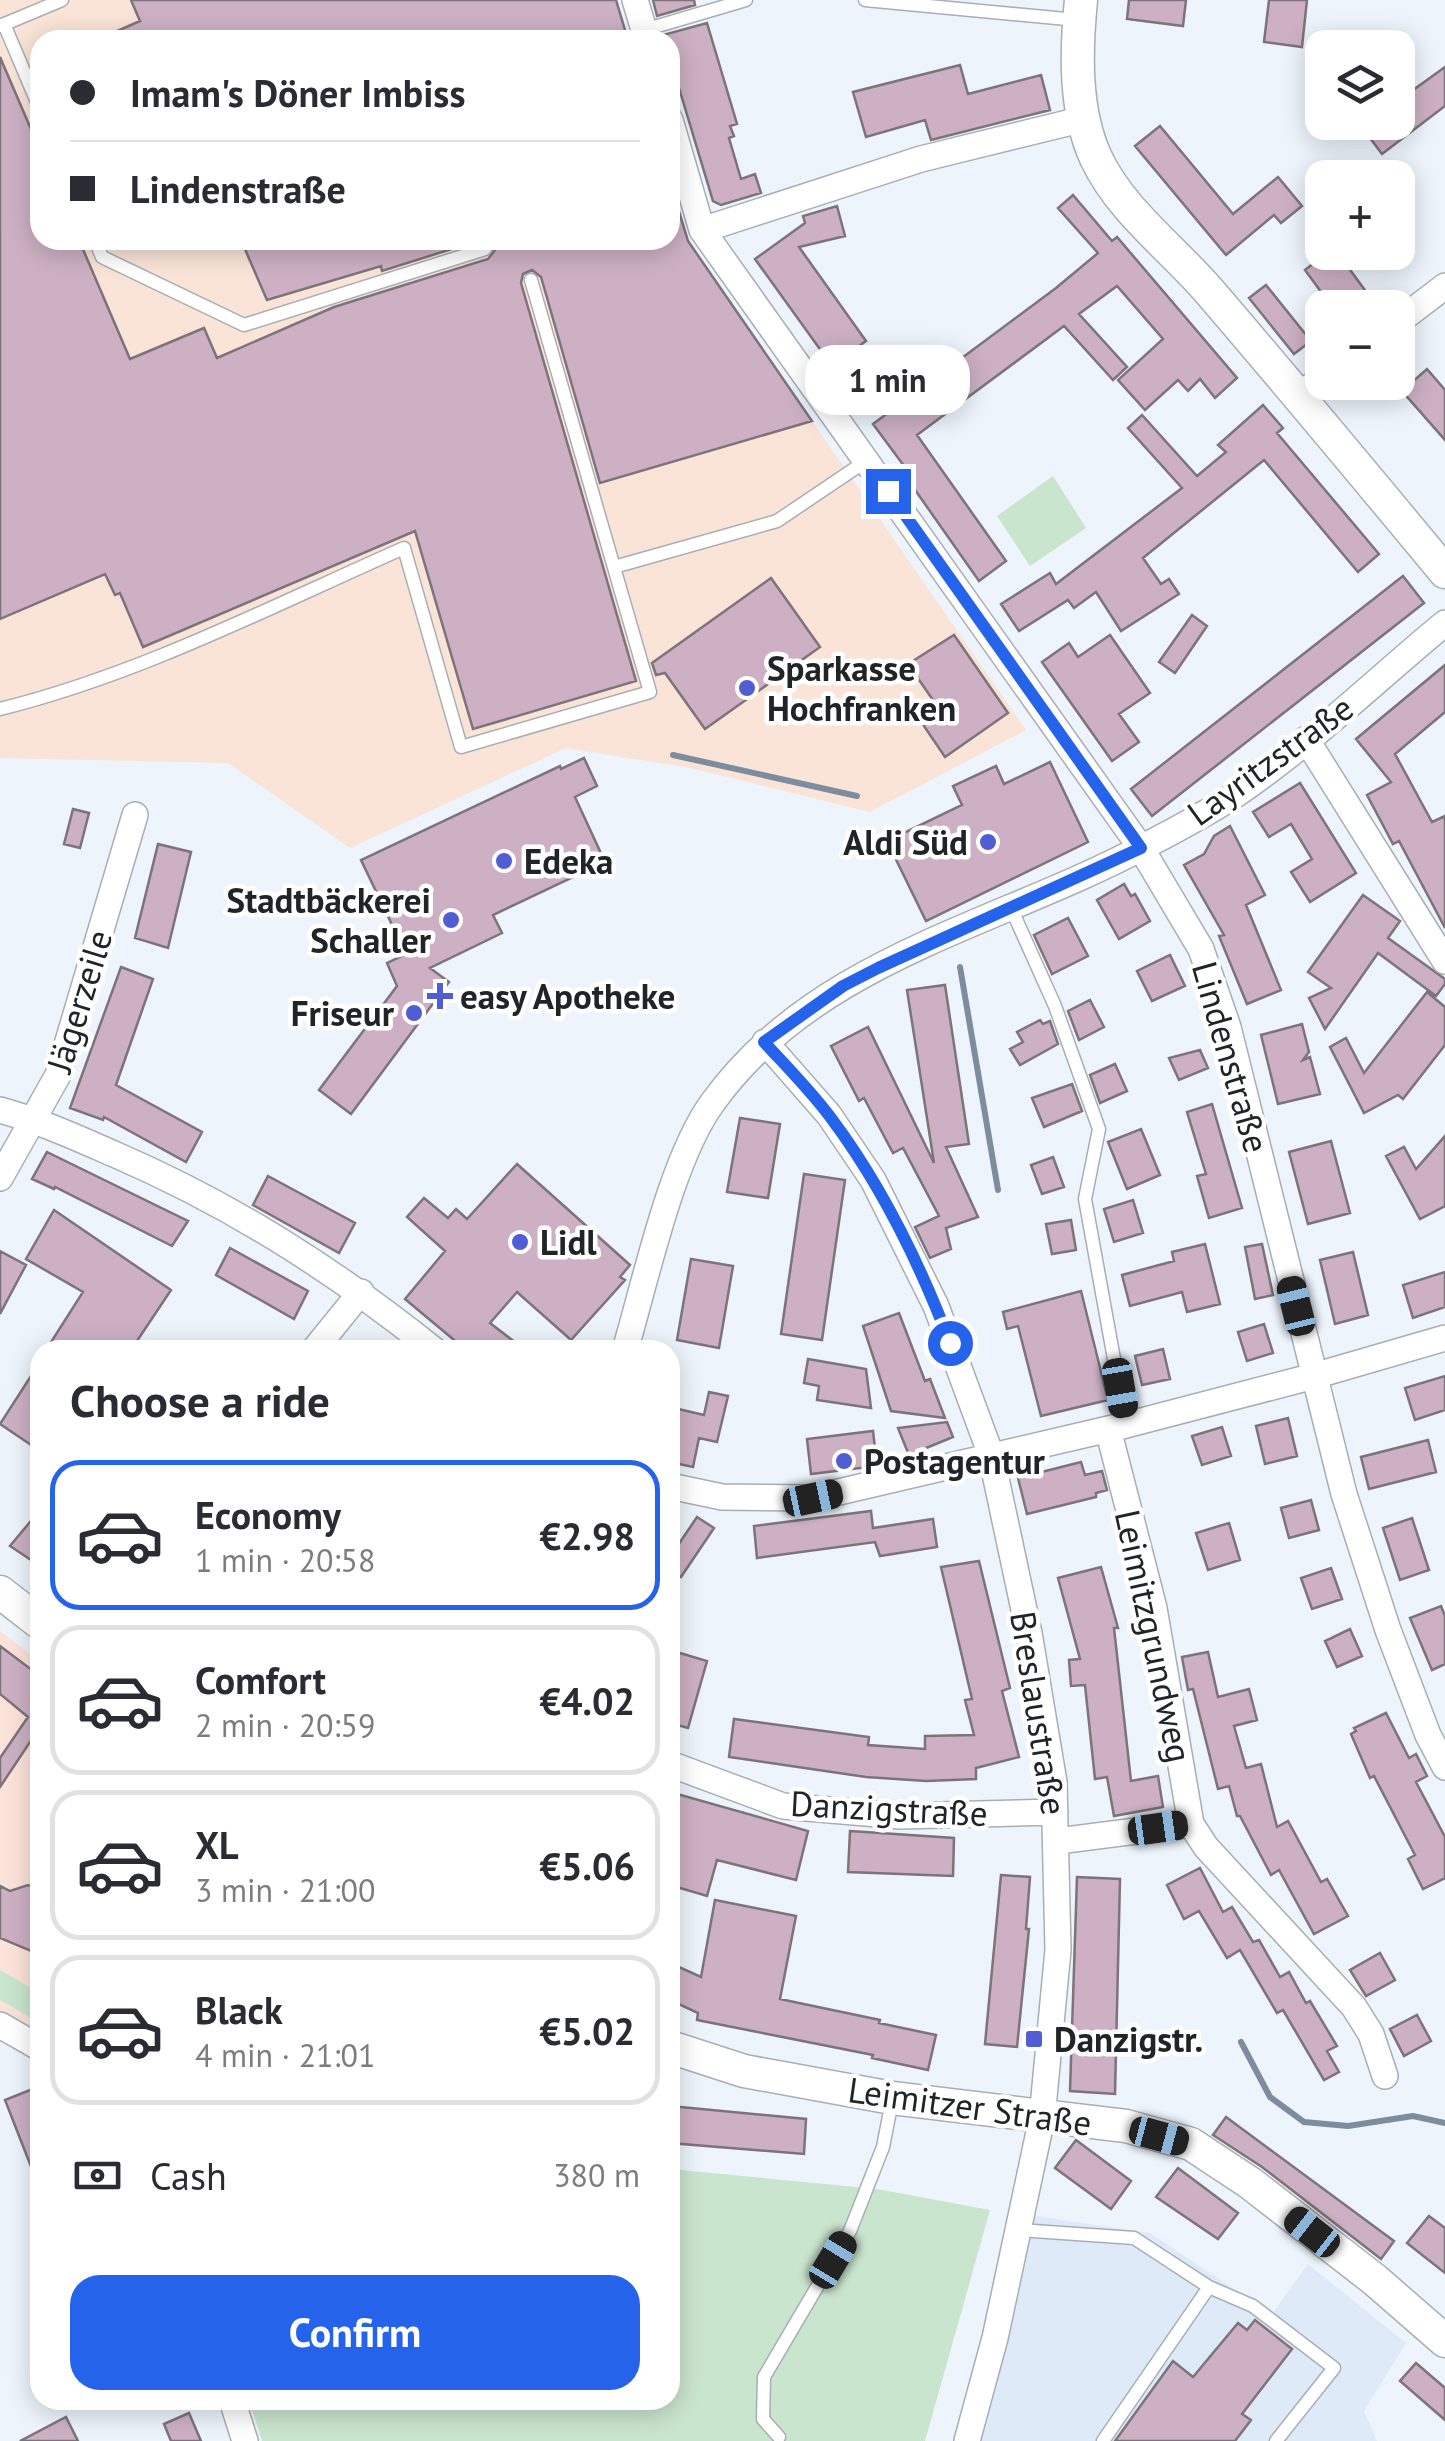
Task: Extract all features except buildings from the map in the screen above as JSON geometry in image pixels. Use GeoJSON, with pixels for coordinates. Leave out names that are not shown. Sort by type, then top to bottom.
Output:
{"type":"FeatureCollection","features":[{"type":"Feature","properties":{"kind":"street"},"geometry":{"type":"LineString","coordinates":[[635,0],[644,30]]}},
{"type":"Feature","properties":{"kind":"street"},"geometry":{"type":"LineString","coordinates":[[1080,10],[1076,51],[1084,120],[1095,156],[1118,196],[1205,287],[1305,380]]}},
{"type":"Feature","properties":{"kind":"street"},"geometry":{"type":"LineString","coordinates":[[702,230],[922,159],[1084,120]]}},
{"type":"Feature","properties":{"kind":"street","name":"Lindenstraße"},"geometry":{"type":"LineString","coordinates":[[680,154],[702,230],[1141,848],[1202,950],[1228,1026],[1344,1494],[1388,1630],[1436,1732],[1445,1768]]}},
{"type":"Feature","properties":{"kind":"street"},"geometry":{"type":"LineString","coordinates":[[1415,309],[1445,286]]}},
{"type":"Feature","properties":{"kind":"street"},"geometry":{"type":"LineString","coordinates":[[1321,400],[1445,572]]}},
{"type":"Feature","properties":{"kind":"street","name":"Layritzstraße"},"geometry":{"type":"LineString","coordinates":[[628,1340],[677,1177],[703,1117],[764,1042],[843,986],[912,950],[1141,848],[1235,795],[1445,623]]}},
{"type":"Feature","properties":{"kind":"street"},"geometry":{"type":"LineString","coordinates":[[1306,739],[1445,961]]}},
{"type":"Feature","properties":{"kind":"street","name":"Jägerzeile"},"geometry":{"type":"LineString","coordinates":[[0,1178],[58,1075],[135,816]]}},
{"type":"Feature","properties":{"kind":"street","name":"Breslaustraße"},"geometry":{"type":"LineString","coordinates":[[764,1042],[830,1115],[873,1180],[925,1278],[991,1455],[1029,1633],[1054,1782],[1058,1950],[1042,2118],[968,2441]]}},
{"type":"Feature","properties":{"kind":"street"},"geometry":{"type":"LineString","coordinates":[[0,1110],[35,1120],[151,1170],[260,1227],[361,1292],[421,1340]]}},
{"type":"Feature","properties":{"kind":"street"},"geometry":{"type":"LineString","coordinates":[[322,1340],[361,1292]]}},
{"type":"Feature","properties":{"kind":"street"},"geometry":{"type":"LineString","coordinates":[[680,1488],[722,1497],[813,1498],[1117,1427],[1445,1338]]}},
{"type":"Feature","properties":{"kind":"street","name":"Leimitzgrundweg"},"geometry":{"type":"LineString","coordinates":[[1117,1427],[1154,1608],[1191,1824],[1206,1847],[1354,2007],[1372,2034],[1385,2076]]}},
{"type":"Feature","properties":{"kind":"street"},"geometry":{"type":"LineString","coordinates":[[0,1592],[30,1615]]}},
{"type":"Feature","properties":{"kind":"street","name":"Danzigstraße"},"geometry":{"type":"LineString","coordinates":[[680,1768],[783,1806],[902,1816],[1054,1812]]}},
{"type":"Feature","properties":{"kind":"street"},"geometry":{"type":"LineString","coordinates":[[1058,1841],[1191,1824]]}},
{"type":"Feature","properties":{"kind":"street"},"geometry":{"type":"LineString","coordinates":[[0,2024],[30,2042]]}},
{"type":"Feature","properties":{"kind":"street","name":"Leimitzer Straße"},"geometry":{"type":"LineString","coordinates":[[680,2050],[744,2072],[892,2098],[1126,2126],[1192,2144],[1250,2183],[1375,2280],[1445,2341]]}},
{"type":"Feature","properties":{"kind":"street"},"geometry":{"type":"LineString","coordinates":[[235,2410],[245,2441]]}},
{"type":"Feature","properties":{"kind":"lane"},"geometry":{"type":"LineString","coordinates":[[30,87],[2,25],[62,0]]}},
{"type":"Feature","properties":{"kind":"lane"},"geometry":{"type":"LineString","coordinates":[[659,30],[746,0]]}},
{"type":"Feature","properties":{"kind":"lane"},"geometry":{"type":"LineString","coordinates":[[866,0],[1080,10]]}},
{"type":"Feature","properties":{"kind":"lane"},"geometry":{"type":"LineString","coordinates":[[99,250],[102,257],[244,325],[483,250]]}},
{"type":"Feature","properties":{"kind":"lane"},"geometry":{"type":"LineString","coordinates":[[0,709],[50,697],[132,668],[404,548],[461,747],[650,692],[531,280]]}},
{"type":"Feature","properties":{"kind":"lane"},"geometry":{"type":"LineString","coordinates":[[614,567],[778,521],[867,460]]}},
{"type":"Feature","properties":{"kind":"lane","name":"Leimitzgrundweg"},"geometry":{"type":"LineString","coordinates":[[1012,908],[1055,1006],[1099,1128],[1085,1199],[1117,1427]]}},
{"type":"Feature","properties":{"kind":"lane"},"geometry":{"type":"LineString","coordinates":[[779,2437],[763,2419],[764,2377],[850,2231],[883,2147],[892,2098]]}},
{"type":"Feature","properties":{"kind":"lane"},"geometry":{"type":"LineString","coordinates":[[1018,2230],[1134,2238],[1209,2287],[1252,2306],[1334,2368],[1276,2441]]}},
{"type":"Feature","properties":{"kind":"lane"},"geometry":{"type":"LineString","coordinates":[[1103,2441],[1209,2287]]}},
{"type":"Feature","properties":{"kind":"shaded area"},"geometry":{"type":"Polygon","coordinates":[[[0,0],[616,0],[625,30],[30,30],[30,250],[680,250],[680,214],[688,242],[1026,730],[870,812],[690,768],[566,748],[350,848],[228,763],[0,758],[0,0]]]}},
{"type":"Feature","properties":{"kind":"shaded area"},"geometry":{"type":"Polygon","coordinates":[[[0,1631],[30,1654],[30,2029],[0,2011],[0,1631]]]}},
{"type":"Feature","properties":{"kind":"shaded area"},"geometry":{"type":"Polygon","coordinates":[[[1022,2214],[1150,2233],[1272,2314],[1308,2264],[1406,2343],[1364,2411],[1377,2441],[967,2441],[1022,2214]]]}},
{"type":"Feature","properties":{"kind":"green space"},"geometry":{"type":"Polygon","coordinates":[[[1053,476],[1086,528],[1030,566],[997,516],[1053,476]]]}},
{"type":"Feature","properties":{"kind":"green space"},"geometry":{"type":"Polygon","coordinates":[[[0,1970],[30,1987],[30,2017],[0,2000],[0,1970]]]}},
{"type":"Feature","properties":{"kind":"green space"},"geometry":{"type":"Polygon","coordinates":[[[680,2170],[877,2189],[990,2210],[925,2441],[262,2441],[252,2410],[680,2410],[680,2170]]]}},
{"type":"Feature","properties":{"kind":"waterway"},"geometry":{"type":"LineString","coordinates":[[673,755],[857,796]]}},
{"type":"Feature","properties":{"kind":"waterway"},"geometry":{"type":"LineString","coordinates":[[960,967],[998,1190]]}},
{"type":"Feature","properties":{"kind":"waterway"},"geometry":{"type":"LineString","coordinates":[[1241,2042],[1270,2097],[1304,2122],[1348,2126],[1413,2116],[1445,2123]]}},
{"type":"Feature","properties":{"kind":"place","name":"Sparkasse Hochfranken"},"geometry":{"type":"Point","coordinates":[747,688]}},
{"type":"Feature","properties":{"kind":"place","name":"Aldi Süd"},"geometry":{"type":"Point","coordinates":[988,842]}},
{"type":"Feature","properties":{"kind":"place","name":"Edeka"},"geometry":{"type":"Point","coordinates":[504,861]}},
{"type":"Feature","properties":{"kind":"place","name":"Stadtbäckerei Schaller"},"geometry":{"type":"Point","coordinates":[451,920]}},
{"type":"Feature","properties":{"kind":"place","name":"easy Apotheke"},"geometry":{"type":"Point","coordinates":[440,996]}},
{"type":"Feature","properties":{"kind":"place","name":"Friseur"},"geometry":{"type":"Point","coordinates":[414,1013]}},
{"type":"Feature","properties":{"kind":"place","name":"Lidl"},"geometry":{"type":"Point","coordinates":[520,1242]}},
{"type":"Feature","properties":{"kind":"place","name":"Postagentur"},"geometry":{"type":"Point","coordinates":[844,1461]}},
{"type":"Feature","properties":{"kind":"place","name":"Danzigstr."},"geometry":{"type":"Point","coordinates":[1034,2039]}},
{"type":"Feature","properties":{"kind":"route"},"geometry":{"type":"LineString","coordinates":[[888,491],[1141,848],[912,950],[843,986],[764,1042],[830,1115],[873,1180],[925,1278],[950,1343]]}}]}
